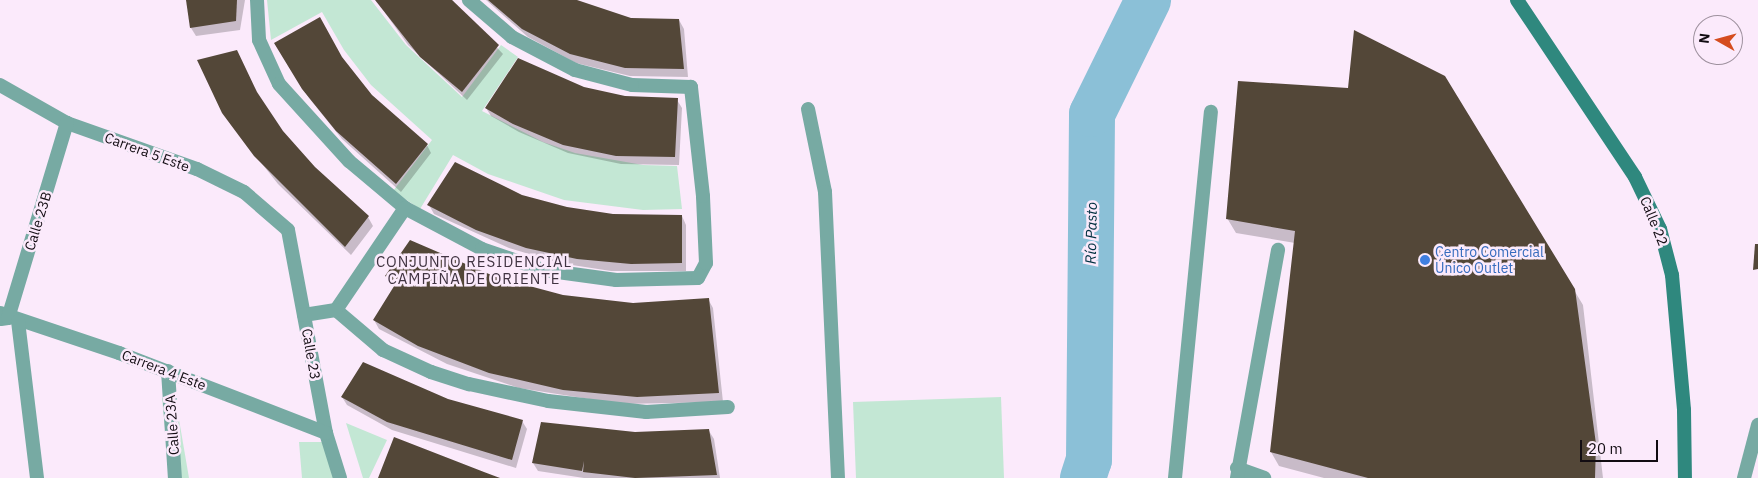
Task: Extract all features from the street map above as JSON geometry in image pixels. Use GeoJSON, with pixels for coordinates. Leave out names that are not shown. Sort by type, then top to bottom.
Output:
{"type":"FeatureCollection","features":[{"type":"Feature","properties":{"kind":"main road","name":"Calle 22"},"geometry":{"type":"LineString","coordinates":[[1517,0],[1634,176],[1660,229],[1672,275],[1684,410],[1685,478]]}},
{"type":"Feature","properties":{"kind":"street"},"geometry":{"type":"LineString","coordinates":[[256,0],[259,40],[279,84],[349,161],[406,208],[488,252],[524,266],[562,274],[616,280],[698,278],[706,263],[703,196],[691,87],[632,85],[575,70],[512,37],[469,0]]}},
{"type":"Feature","properties":{"kind":"street","name":"Carrera 5 Este"},"geometry":{"type":"LineString","coordinates":[[0,85],[67,123],[212,177],[244,192],[288,230]]}},
{"type":"Feature","properties":{"kind":"street"},"geometry":{"type":"LineString","coordinates":[[808,110],[825,192],[838,478]]}},
{"type":"Feature","properties":{"kind":"street"},"geometry":{"type":"LineString","coordinates":[[1175,478],[1211,112]]}},
{"type":"Feature","properties":{"kind":"street","name":"Calle 23B"},"geometry":{"type":"LineString","coordinates":[[37,478],[7,318],[67,123]]}},
{"type":"Feature","properties":{"kind":"street"},"geometry":{"type":"LineString","coordinates":[[304,316],[336,310],[406,208]]}},
{"type":"Feature","properties":{"kind":"street","name":"Calle 23"},"geometry":{"type":"LineString","coordinates":[[288,230],[326,432],[340,478]]}},
{"type":"Feature","properties":{"kind":"street"},"geometry":{"type":"LineString","coordinates":[[1264,478],[1237,473],[1278,250]]}},
{"type":"Feature","properties":{"kind":"street"},"geometry":{"type":"LineString","coordinates":[[336,310],[394,357],[469,384],[548,401],[628,411],[728,407]]}},
{"type":"Feature","properties":{"kind":"street","name":"Carrera 4 Este"},"geometry":{"type":"LineString","coordinates":[[7,318],[168,371],[326,432]]}},
{"type":"Feature","properties":{"kind":"street","name":"Calle 23A"},"geometry":{"type":"LineString","coordinates":[[168,371],[175,478]]}},
{"type":"Feature","properties":{"kind":"street"},"geometry":{"type":"LineString","coordinates":[[1744,478],[1758,425]]}},
{"type":"Feature","properties":{"kind":"green space"},"geometry":{"type":"Polygon","coordinates":[[[267,0],[371,0],[406,45],[462,97],[501,45],[518,57],[482,111],[543,142],[575,153],[643,165],[677,166],[682,209],[643,210],[564,200],[488,174],[453,155],[420,209],[393,191],[432,140],[371,85],[344,50],[322,12],[271,40],[267,0]]]}},
{"type":"Feature","properties":{"kind":"green space"},"geometry":{"type":"Polygon","coordinates":[[[1001,397],[1004,478],[856,478],[853,402],[1001,397]]]}},
{"type":"Feature","properties":{"kind":"green space"},"geometry":{"type":"Polygon","coordinates":[[[162,398],[176,402],[189,478],[170,478],[162,398]]]}},
{"type":"Feature","properties":{"kind":"green space"},"geometry":{"type":"Polygon","coordinates":[[[346,423],[387,440],[369,478],[363,478],[346,423]]]}},
{"type":"Feature","properties":{"kind":"green space"},"geometry":{"type":"Polygon","coordinates":[[[299,442],[322,442],[335,478],[302,478],[299,442]]]}},
{"type":"Feature","properties":{"kind":"building"},"geometry":{"type":"Polygon","coordinates":[[[186,0],[237,0],[236,21],[190,28],[186,0]]]}},
{"type":"Feature","properties":{"kind":"building"},"geometry":{"type":"Polygon","coordinates":[[[375,0],[452,0],[499,45],[462,92],[420,57],[375,0]]]}},
{"type":"Feature","properties":{"kind":"building"},"geometry":{"type":"Polygon","coordinates":[[[488,0],[577,0],[631,18],[679,19],[684,69],[625,68],[570,54],[522,29],[488,0]]]}},
{"type":"Feature","properties":{"kind":"building"},"geometry":{"type":"Polygon","coordinates":[[[320,17],[342,57],[372,95],[428,144],[396,184],[336,131],[302,89],[274,43],[320,17]]]}},
{"type":"Feature","properties":{"kind":"building","name":"Centro Comercial Único Outlet"},"geometry":{"type":"Polygon","coordinates":[[[1354,30],[1445,76],[1575,289],[1596,444],[1595,478],[1368,478],[1270,452],[1295,231],[1226,219],[1238,81],[1348,88],[1354,30]]]}},
{"type":"Feature","properties":{"kind":"building"},"geometry":{"type":"Polygon","coordinates":[[[237,50],[257,92],[283,131],[315,167],[369,216],[345,247],[254,156],[222,113],[197,60],[237,50]]]}},
{"type":"Feature","properties":{"kind":"building"},"geometry":{"type":"Polygon","coordinates":[[[518,58],[584,87],[625,96],[678,98],[675,157],[616,156],[563,145],[513,124],[485,108],[518,58]]]}},
{"type":"Feature","properties":{"kind":"building"},"geometry":{"type":"Polygon","coordinates":[[[455,162],[522,195],[567,207],[613,214],[682,215],[682,263],[631,264],[577,259],[526,248],[476,230],[427,205],[455,162]]]}},
{"type":"Feature","properties":{"kind":"building"},"geometry":{"type":"Polygon","coordinates":[[[410,240],[496,277],[563,295],[633,303],[709,298],[719,393],[637,397],[563,390],[489,373],[418,346],[373,320],[396,283],[405,286],[385,276],[410,240]]]}},
{"type":"Feature","properties":{"kind":"building"},"geometry":{"type":"Polygon","coordinates":[[[1755,244],[1758,244],[1758,269],[1753,270],[1755,244]]]}},
{"type":"Feature","properties":{"kind":"building"},"geometry":{"type":"Polygon","coordinates":[[[363,362],[448,399],[523,420],[512,460],[387,422],[341,397],[363,362]]]}},
{"type":"Feature","properties":{"kind":"building"},"geometry":{"type":"Polygon","coordinates":[[[541,422],[635,432],[709,429],[717,475],[635,478],[583,472],[584,461],[582,471],[532,463],[541,422]]]}},
{"type":"Feature","properties":{"kind":"building"},"geometry":{"type":"Polygon","coordinates":[[[394,437],[484,472],[500,478],[378,478],[394,437]]]}},
{"type":"Feature","properties":{"kind":"waterway","name":"Río Pasto"},"geometry":{"type":"LineString","coordinates":[[1083,478],[1089,460],[1092,114],[1148,0]]}},
{"type":"Feature","properties":{"kind":"place","name":"Centro Comercial Único Outlet"},"geometry":{"type":"Point","coordinates":[1425,260]}},
{"type":"Feature","properties":{"kind":"district","name":"CONJUNTO RESIDENCIAL CAMPIÑA DE ORIENTE"},"geometry":{"type":"Point","coordinates":[474,270]}}]}
